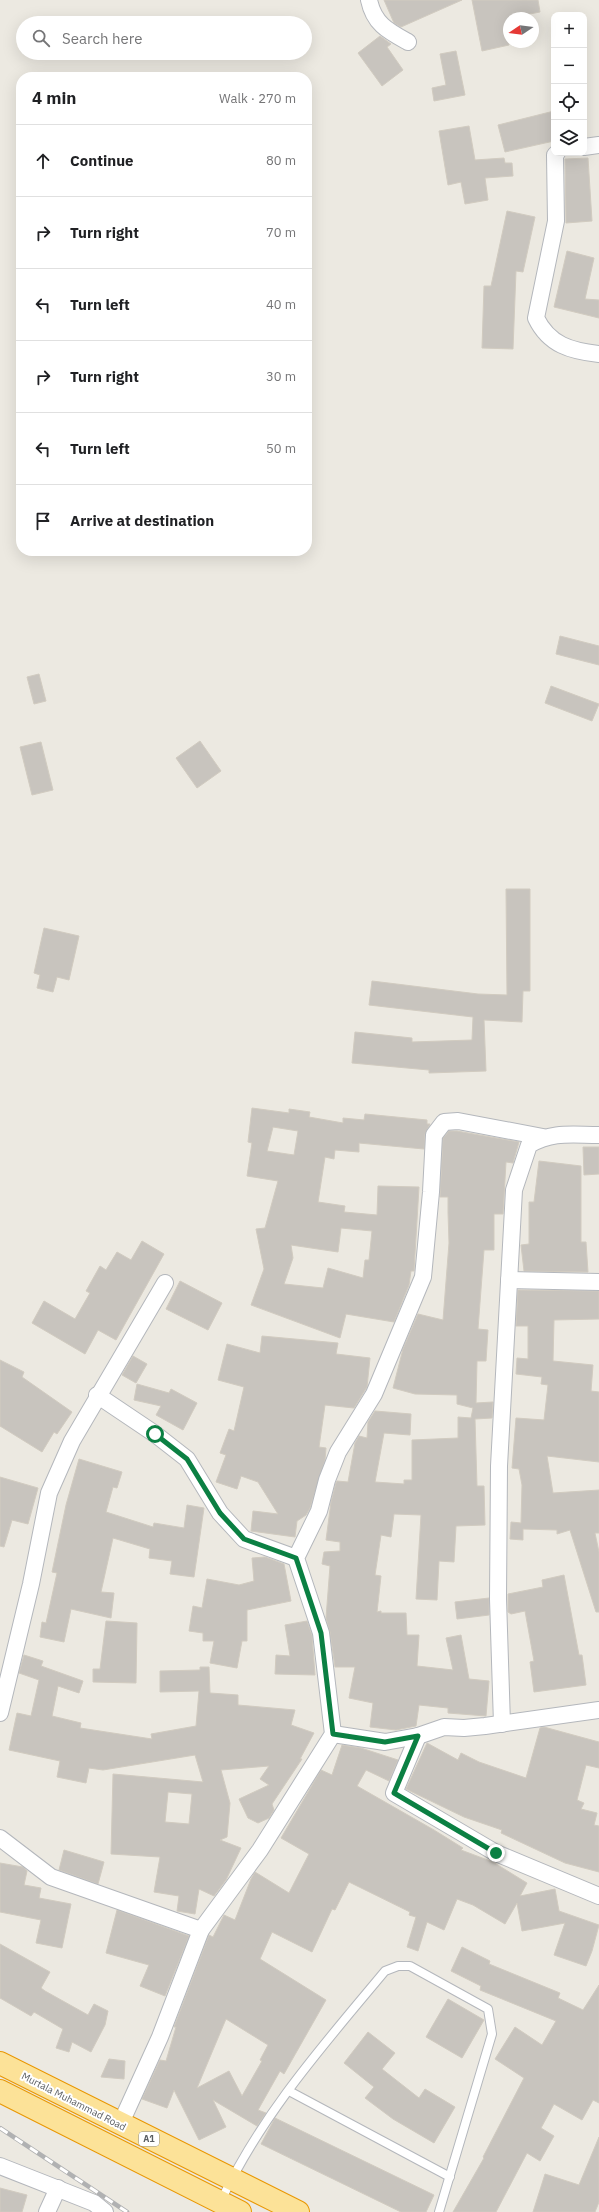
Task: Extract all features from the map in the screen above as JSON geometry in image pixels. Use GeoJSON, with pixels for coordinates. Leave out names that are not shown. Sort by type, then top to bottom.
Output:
{"type":"FeatureCollection","features":[{"type":"Feature","properties":{"kind":"highway","name":"Murtala Muhammad Road"},"geometry":{"type":"LineString","coordinates":[[0,2063],[120,2125],[232,2178],[298,2212]]}},
{"type":"Feature","properties":{"kind":"highway","name":"A1"},"geometry":{"type":"LineString","coordinates":[[0,2091],[240,2212]]}},
{"type":"Feature","properties":{"kind":"street"},"geometry":{"type":"LineString","coordinates":[[369,0],[371,12],[378,22],[389,31],[408,42]]}},
{"type":"Feature","properties":{"kind":"street"},"geometry":{"type":"LineString","coordinates":[[587,147],[599,145]]}},
{"type":"Feature","properties":{"kind":"street"},"geometry":{"type":"LineString","coordinates":[[555,156],[556,221],[536,318],[542,331],[553,341],[579,351],[599,354]]}},
{"type":"Feature","properties":{"kind":"street"},"geometry":{"type":"LineString","coordinates":[[120,2125],[160,2037],[201,1930],[260,1850],[333,1734],[321,1633],[296,1558],[319,1511],[327,1480],[338,1452],[374,1394],[423,1277],[431,1192],[434,1135],[444,1122],[458,1120],[543,1137]]}},
{"type":"Feature","properties":{"kind":"street"},"geometry":{"type":"LineString","coordinates":[[502,1724],[498,1599],[499,1466],[514,1190],[529,1145],[543,1137],[554,1135],[599,1135]]}},
{"type":"Feature","properties":{"kind":"street"},"geometry":{"type":"LineString","coordinates":[[509,1280],[599,1282]]}},
{"type":"Feature","properties":{"kind":"street"},"geometry":{"type":"LineString","coordinates":[[0,1713],[31,1584],[49,1494],[72,1441],[97,1396],[165,1283]]}},
{"type":"Feature","properties":{"kind":"street"},"geometry":{"type":"LineString","coordinates":[[97,1396],[155,1434],[187,1459],[220,1513],[244,1539],[296,1558]]}},
{"type":"Feature","properties":{"kind":"street"},"geometry":{"type":"LineString","coordinates":[[333,1734],[385,1742],[418,1736],[444,1727],[464,1728],[502,1724],[599,1710]]}},
{"type":"Feature","properties":{"kind":"street"},"geometry":{"type":"LineString","coordinates":[[418,1736],[394,1793],[496,1853],[599,1896]]}},
{"type":"Feature","properties":{"kind":"street"},"geometry":{"type":"LineString","coordinates":[[0,1838],[51,1877],[201,1930]]}},
{"type":"Feature","properties":{"kind":"street"},"geometry":{"type":"LineString","coordinates":[[0,2166],[94,2203],[105,2212]]}},
{"type":"Feature","properties":{"kind":"street"},"geometry":{"type":"LineString","coordinates":[[47,2212],[58,2188]]}},
{"type":"Feature","properties":{"kind":"lane"},"geometry":{"type":"LineString","coordinates":[[221,2202],[232,2178],[260,2129],[385,1971],[398,1966],[410,1966],[488,2008],[491,2023],[492,2034],[439,2212]]}},
{"type":"Feature","properties":{"kind":"lane"},"geometry":{"type":"LineString","coordinates":[[289,2091],[450,2177]]}},
{"type":"Feature","properties":{"kind":"building"},"geometry":{"type":"Polygon","coordinates":[[[384,0],[462,0],[401,27],[394,23],[384,0]]]}},
{"type":"Feature","properties":{"kind":"building"},"geometry":{"type":"Polygon","coordinates":[[[472,0],[538,0],[540,12],[503,12],[503,46],[482,51],[472,0]]]}},
{"type":"Feature","properties":{"kind":"building"},"geometry":{"type":"Polygon","coordinates":[[[380,36],[391,44],[387,47],[403,70],[382,86],[358,53],[380,36]]]}},
{"type":"Feature","properties":{"kind":"building"},"geometry":{"type":"Polygon","coordinates":[[[456,51],[465,95],[434,101],[432,88],[446,85],[440,54],[456,51]]]}},
{"type":"Feature","properties":{"kind":"building"},"geometry":{"type":"Polygon","coordinates":[[[551,112],[551,142],[505,152],[498,125],[551,112]]]}},
{"type":"Feature","properties":{"kind":"building"},"geometry":{"type":"Polygon","coordinates":[[[469,126],[475,160],[504,158],[505,163],[512,163],[513,176],[485,178],[488,200],[465,204],[461,182],[448,185],[439,131],[469,126]]]}},
{"type":"Feature","properties":{"kind":"building"},"geometry":{"type":"Polygon","coordinates":[[[588,158],[592,221],[566,223],[565,159],[588,158]]]}},
{"type":"Feature","properties":{"kind":"building"},"geometry":{"type":"Polygon","coordinates":[[[507,211],[535,217],[523,272],[516,271],[513,349],[482,348],[484,286],[491,286],[507,211]]]}},
{"type":"Feature","properties":{"kind":"building"},"geometry":{"type":"Polygon","coordinates":[[[567,251],[594,258],[585,299],[599,300],[599,318],[554,307],[567,251]]]}},
{"type":"Feature","properties":{"kind":"building"},"geometry":{"type":"Polygon","coordinates":[[[560,636],[599,646],[599,665],[556,654],[560,636]]]}},
{"type":"Feature","properties":{"kind":"building"},"geometry":{"type":"Polygon","coordinates":[[[39,674],[46,701],[34,704],[27,677],[39,674]]]}},
{"type":"Feature","properties":{"kind":"building"},"geometry":{"type":"Polygon","coordinates":[[[551,686],[599,704],[592,721],[545,703],[551,686]]]}},
{"type":"Feature","properties":{"kind":"building"},"geometry":{"type":"Polygon","coordinates":[[[200,741],[221,771],[197,788],[176,758],[200,741]]]}},
{"type":"Feature","properties":{"kind":"building"},"geometry":{"type":"Polygon","coordinates":[[[41,742],[53,790],[32,795],[20,747],[41,742]]]}},
{"type":"Feature","properties":{"kind":"building"},"geometry":{"type":"Polygon","coordinates":[[[506,889],[530,889],[530,991],[523,991],[522,1022],[484,1020],[486,1071],[429,1073],[429,1070],[352,1063],[355,1032],[412,1038],[412,1042],[472,1040],[473,1017],[369,1005],[372,981],[478,994],[507,995],[506,889]]]}},
{"type":"Feature","properties":{"kind":"building"},"geometry":{"type":"Polygon","coordinates":[[[44,928],[79,936],[69,980],[57,977],[53,992],[37,988],[40,975],[34,973],[44,928]]]}},
{"type":"Feature","properties":{"kind":"building"},"geometry":{"type":"Polygon","coordinates":[[[252,1108],[289,1113],[289,1109],[310,1112],[309,1117],[343,1123],[343,1118],[364,1120],[365,1114],[427,1120],[427,1124],[430,1124],[425,1134],[424,1149],[359,1143],[359,1152],[335,1150],[334,1159],[325,1157],[318,1202],[345,1206],[344,1212],[377,1215],[378,1186],[419,1187],[414,1271],[411,1271],[409,1285],[394,1322],[346,1314],[340,1338],[251,1305],[264,1269],[256,1229],[265,1228],[278,1181],[247,1176],[252,1143],[248,1142],[252,1108]],[[273,1127],[267,1151],[294,1155],[298,1131],[273,1127]],[[341,1228],[338,1252],[291,1245],[293,1258],[284,1284],[323,1288],[328,1268],[363,1278],[365,1260],[369,1260],[372,1231],[341,1228]]]}},
{"type":"Feature","properties":{"kind":"building"},"geometry":{"type":"Polygon","coordinates":[[[449,1131],[457,1131],[519,1142],[513,1163],[506,1162],[503,1214],[494,1214],[494,1250],[484,1250],[478,1329],[488,1330],[486,1361],[477,1361],[476,1403],[493,1402],[492,1418],[475,1419],[477,1486],[484,1486],[485,1525],[456,1526],[454,1562],[439,1561],[437,1600],[416,1599],[421,1515],[394,1514],[391,1537],[381,1535],[375,1575],[381,1576],[377,1612],[406,1613],[407,1635],[419,1635],[417,1666],[453,1670],[446,1638],[461,1635],[469,1679],[489,1681],[486,1716],[448,1713],[448,1708],[419,1705],[416,1726],[396,1730],[370,1727],[373,1703],[349,1698],[355,1667],[335,1667],[330,1632],[326,1618],[330,1566],[322,1564],[324,1552],[340,1551],[340,1542],[326,1540],[331,1502],[336,1483],[337,1481],[348,1482],[355,1443],[359,1436],[367,1438],[368,1422],[375,1411],[411,1414],[410,1435],[384,1433],[375,1482],[404,1484],[404,1480],[412,1480],[412,1440],[458,1438],[458,1417],[471,1418],[473,1408],[457,1404],[457,1395],[415,1394],[393,1388],[403,1349],[418,1314],[443,1320],[449,1243],[448,1197],[440,1197],[443,1138],[449,1131]]]}},
{"type":"Feature","properties":{"kind":"building"},"geometry":{"type":"Polygon","coordinates":[[[583,1147],[599,1147],[599,1174],[584,1175],[583,1147]]]}},
{"type":"Feature","properties":{"kind":"building"},"geometry":{"type":"Polygon","coordinates":[[[539,1161],[581,1166],[581,1242],[586,1242],[588,1272],[524,1271],[521,1245],[529,1244],[529,1202],[534,1202],[539,1161]]]}},
{"type":"Feature","properties":{"kind":"building"},"geometry":{"type":"Polygon","coordinates":[[[142,1241],[164,1254],[116,1340],[98,1330],[85,1354],[32,1323],[44,1301],[75,1319],[90,1293],[86,1291],[100,1266],[106,1270],[117,1252],[131,1260],[142,1241]]]}},
{"type":"Feature","properties":{"kind":"building"},"geometry":{"type":"Polygon","coordinates":[[[180,1281],[222,1303],[208,1330],[166,1309],[180,1281]]]}},
{"type":"Feature","properties":{"kind":"building"},"geometry":{"type":"Polygon","coordinates":[[[518,1290],[599,1291],[599,1319],[554,1320],[553,1361],[593,1365],[591,1391],[599,1392],[599,1462],[547,1456],[553,1493],[599,1490],[599,1533],[595,1533],[599,1552],[599,1612],[596,1612],[570,1530],[557,1534],[557,1530],[523,1529],[523,1540],[510,1539],[511,1522],[521,1523],[522,1485],[519,1469],[512,1468],[516,1418],[544,1420],[548,1385],[541,1384],[542,1377],[516,1374],[517,1358],[528,1359],[528,1326],[516,1326],[518,1290]]]}},
{"type":"Feature","properties":{"kind":"building"},"geometry":{"type":"Polygon","coordinates":[[[262,1336],[338,1343],[336,1354],[370,1358],[367,1387],[354,1408],[325,1405],[319,1447],[326,1448],[325,1460],[310,1508],[306,1515],[297,1521],[295,1537],[251,1531],[253,1511],[278,1514],[258,1482],[241,1476],[237,1489],[216,1482],[226,1455],[220,1453],[229,1429],[234,1431],[244,1387],[218,1380],[227,1344],[260,1353],[262,1336]]]}},
{"type":"Feature","properties":{"kind":"building"},"geometry":{"type":"Polygon","coordinates":[[[133,1356],[147,1364],[136,1383],[122,1375],[133,1356]]]}},
{"type":"Feature","properties":{"kind":"building"},"geometry":{"type":"Polygon","coordinates":[[[0,1360],[24,1372],[22,1377],[72,1412],[57,1434],[54,1432],[42,1452],[0,1426],[0,1360]]]}},
{"type":"Feature","properties":{"kind":"building"},"geometry":{"type":"Polygon","coordinates":[[[137,1384],[169,1393],[171,1389],[197,1403],[183,1430],[156,1415],[161,1406],[134,1400],[137,1384]]]}},
{"type":"Feature","properties":{"kind":"building"},"geometry":{"type":"Polygon","coordinates":[[[79,1459],[122,1472],[117,1488],[113,1487],[106,1512],[153,1527],[154,1523],[184,1528],[187,1505],[204,1508],[194,1577],[170,1574],[172,1561],[149,1558],[150,1549],[113,1538],[101,1592],[114,1593],[111,1618],[71,1609],[64,1642],[40,1637],[42,1622],[46,1623],[57,1573],[52,1572],[66,1505],[79,1459]]]}},
{"type":"Feature","properties":{"kind":"building"},"geometry":{"type":"Polygon","coordinates":[[[0,1477],[38,1488],[28,1524],[12,1520],[4,1547],[0,1546],[0,1477]]]}},
{"type":"Feature","properties":{"kind":"building"},"geometry":{"type":"Polygon","coordinates":[[[265,1557],[284,1564],[291,1601],[247,1610],[247,1641],[242,1641],[237,1668],[210,1663],[214,1641],[203,1641],[203,1633],[189,1631],[193,1606],[202,1608],[207,1579],[239,1585],[254,1581],[252,1558],[265,1557]]]}},
{"type":"Feature","properties":{"kind":"building"},"geometry":{"type":"Polygon","coordinates":[[[564,1575],[579,1655],[582,1655],[586,1685],[534,1692],[530,1662],[534,1661],[525,1611],[511,1614],[508,1612],[508,1594],[543,1587],[542,1580],[564,1575]]]}},
{"type":"Feature","properties":{"kind":"building"},"geometry":{"type":"Polygon","coordinates":[[[489,1598],[489,1615],[457,1619],[455,1602],[489,1598]]]}},
{"type":"Feature","properties":{"kind":"building"},"geometry":{"type":"Polygon","coordinates":[[[106,1621],[137,1623],[136,1683],[93,1682],[93,1669],[100,1669],[106,1621]]]}},
{"type":"Feature","properties":{"kind":"building"},"geometry":{"type":"Polygon","coordinates":[[[307,1621],[312,1635],[315,1675],[275,1674],[276,1655],[290,1656],[285,1625],[307,1621]]]}},
{"type":"Feature","properties":{"kind":"building"},"geometry":{"type":"Polygon","coordinates":[[[24,1655],[43,1661],[41,1666],[83,1681],[79,1693],[58,1686],[52,1716],[81,1723],[80,1728],[152,1739],[151,1734],[196,1726],[199,1691],[160,1692],[160,1671],[200,1670],[200,1667],[209,1667],[210,1693],[238,1695],[238,1705],[295,1710],[291,1725],[314,1733],[300,1759],[302,1759],[272,1804],[274,1810],[269,1818],[258,1823],[248,1818],[239,1799],[269,1785],[260,1779],[269,1766],[221,1770],[230,1803],[227,1837],[220,1840],[241,1848],[226,1880],[214,1896],[199,1889],[195,1914],[177,1911],[179,1896],[154,1892],[160,1857],[111,1854],[113,1774],[203,1782],[195,1755],[103,1770],[89,1768],[86,1783],[57,1777],[60,1761],[9,1750],[17,1713],[31,1716],[39,1680],[19,1673],[24,1655]],[[168,1792],[165,1822],[189,1824],[192,1794],[168,1792]]]}},
{"type":"Feature","properties":{"kind":"building"},"geometry":{"type":"Polygon","coordinates":[[[544,1727],[599,1742],[599,1768],[586,1765],[577,1800],[584,1803],[581,1809],[597,1813],[594,1825],[599,1826],[599,1872],[565,1863],[501,1833],[502,1830],[464,1817],[406,1789],[427,1743],[458,1760],[461,1753],[479,1762],[526,1778],[540,1728],[544,1727]]]}},
{"type":"Feature","properties":{"kind":"building"},"geometry":{"type":"Polygon","coordinates":[[[342,1745],[361,1748],[398,1760],[389,1781],[366,1770],[357,1786],[434,1830],[463,1848],[461,1850],[493,1862],[527,1883],[520,1896],[555,1889],[559,1911],[599,1925],[592,1951],[586,1966],[554,1955],[565,1923],[522,1931],[517,1903],[505,1924],[473,1905],[457,1899],[444,1930],[427,1922],[418,1951],[407,1947],[416,1917],[409,1915],[410,1912],[349,1882],[335,1910],[332,1909],[312,1952],[272,1932],[260,1959],[326,2000],[284,2074],[280,2071],[258,2110],[266,2113],[257,2126],[213,2100],[226,2127],[199,2140],[174,2090],[167,2108],[142,2099],[160,2060],[166,2061],[176,2027],[174,2027],[209,1935],[213,1937],[224,1915],[235,1920],[255,1872],[289,1893],[309,1854],[281,1838],[321,1770],[332,1775],[342,1745]],[[226,2019],[197,2088],[229,2071],[242,2096],[262,2061],[260,2060],[268,2045],[226,2019]]]}},
{"type":"Feature","properties":{"kind":"building"},"geometry":{"type":"Polygon","coordinates":[[[64,1850],[104,1862],[98,1884],[59,1870],[64,1850]]]}},
{"type":"Feature","properties":{"kind":"building"},"geometry":{"type":"Polygon","coordinates":[[[0,1863],[23,1867],[27,1871],[24,1885],[41,1888],[39,1898],[71,1904],[62,1948],[36,1943],[41,1920],[0,1912],[0,1863]]]}},
{"type":"Feature","properties":{"kind":"building"},"geometry":{"type":"Polygon","coordinates":[[[117,1910],[189,1936],[165,1996],[140,1986],[149,1965],[106,1953],[117,1910]]]}},
{"type":"Feature","properties":{"kind":"building"},"geometry":{"type":"Polygon","coordinates":[[[0,1944],[50,1972],[41,1988],[45,1991],[88,2015],[94,2004],[108,2011],[105,2025],[91,2052],[72,2042],[69,2052],[56,2048],[63,2029],[34,2012],[31,2016],[0,1998],[0,1944]]]}},
{"type":"Feature","properties":{"kind":"building"},"geometry":{"type":"Polygon","coordinates":[[[462,1947],[490,1961],[489,1964],[560,1993],[558,1998],[583,2010],[599,1985],[599,2103],[593,2100],[582,2120],[554,2104],[541,2128],[554,2136],[540,2161],[527,2153],[496,2212],[453,2212],[484,2158],[483,2157],[524,2078],[495,2059],[515,2027],[542,2045],[556,2021],[480,1990],[481,1986],[451,1971],[462,1947]]]}},
{"type":"Feature","properties":{"kind":"building"},"geometry":{"type":"Polygon","coordinates":[[[448,1999],[484,2020],[462,2058],[426,2037],[448,1999]]]}},
{"type":"Feature","properties":{"kind":"building"},"geometry":{"type":"Polygon","coordinates":[[[368,2032],[395,2053],[382,2069],[419,2098],[425,2089],[455,2107],[434,2143],[393,2119],[365,2098],[374,2087],[344,2063],[368,2032]]]}},
{"type":"Feature","properties":{"kind":"building"},"geometry":{"type":"Polygon","coordinates":[[[109,2059],[125,2061],[124,2079],[101,2077],[109,2059]]]}},
{"type":"Feature","properties":{"kind":"building"},"geometry":{"type":"Polygon","coordinates":[[[275,2118],[434,2195],[426,2212],[401,2212],[261,2144],[275,2118]]]}},
{"type":"Feature","properties":{"kind":"building"},"geometry":{"type":"Polygon","coordinates":[[[599,2137],[599,2202],[595,2212],[533,2212],[545,2174],[579,2185],[599,2137]]]}},
{"type":"Feature","properties":{"kind":"building"},"geometry":{"type":"Polygon","coordinates":[[[0,2188],[27,2195],[22,2212],[0,2212],[0,2188]]]}},
{"type":"Feature","properties":{"kind":"railway"},"geometry":{"type":"LineString","coordinates":[[0,2128],[127,2212]]}},
{"type":"Feature","properties":{"kind":"route"},"geometry":{"type":"LineString","coordinates":[[155,1434],[187,1459],[220,1513],[244,1539],[296,1558],[321,1633],[328,1703],[333,1734],[385,1742],[418,1736],[394,1793],[496,1853]]}}]}
